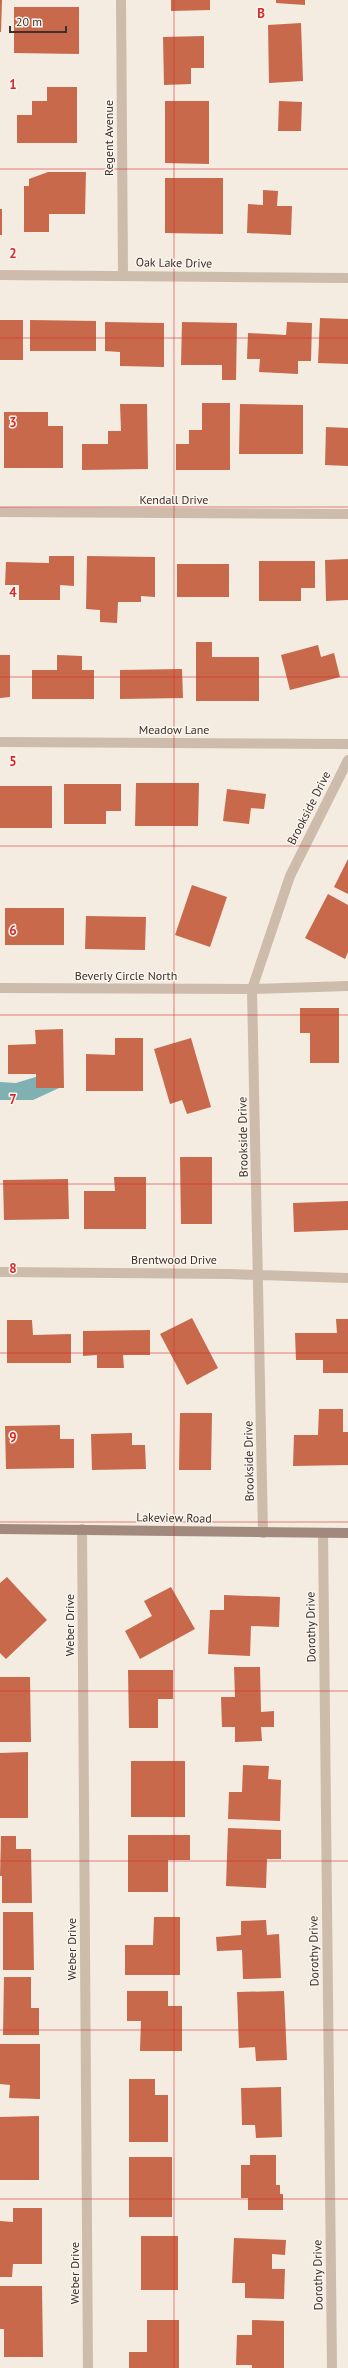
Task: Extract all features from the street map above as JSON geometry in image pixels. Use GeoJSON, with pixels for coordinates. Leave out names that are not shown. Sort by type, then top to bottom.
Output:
{"type":"FeatureCollection","features":[{"type":"Feature","properties":{"kind":"street","name":"Regent Avenue"},"geometry":{"type":"LineString","coordinates":[[121,0],[123,275]]}},
{"type":"Feature","properties":{"kind":"street","name":"Oak Lake Drive"},"geometry":{"type":"LineString","coordinates":[[0,275],[348,278]]}},
{"type":"Feature","properties":{"kind":"street","name":"Kendall Drive"},"geometry":{"type":"LineString","coordinates":[[0,512],[348,514]]}},
{"type":"Feature","properties":{"kind":"street","name":"Meadow Lane"},"geometry":{"type":"LineString","coordinates":[[0,742],[348,744]]}},
{"type":"Feature","properties":{"kind":"street","name":"Brookside Drive"},"geometry":{"type":"LineString","coordinates":[[264,1533],[252,989],[290,876],[348,760]]}},
{"type":"Feature","properties":{"kind":"street","name":"Beverly Circle North"},"geometry":{"type":"LineString","coordinates":[[0,988],[252,989],[348,986]]}},
{"type":"Feature","properties":{"kind":"street","name":"Brentwood Drive"},"geometry":{"type":"LineString","coordinates":[[0,1272],[348,1278]]}},
{"type":"Feature","properties":{"kind":"street","name":"Lakeview Road"},"geometry":{"type":"LineString","coordinates":[[0,1529],[348,1533]]}},
{"type":"Feature","properties":{"kind":"street","name":"Weber Drive"},"geometry":{"type":"LineString","coordinates":[[82,1529],[88,2368]]}},
{"type":"Feature","properties":{"kind":"street","name":"Dorothy Drive"},"geometry":{"type":"LineString","coordinates":[[323,1533],[332,2368]]}},
{"type":"Feature","properties":{"kind":"water"},"geometry":{"type":"Polygon","coordinates":[[[55,1071],[59,1088],[33,1100],[0,1100],[0,1082],[16,1083],[55,1071]]]}},
{"type":"Feature","properties":{"kind":"building"},"geometry":{"type":"Polygon","coordinates":[[[0,0],[2,0],[1,32],[0,32],[0,0]]]}},
{"type":"Feature","properties":{"kind":"building"},"geometry":{"type":"Polygon","coordinates":[[[171,0],[210,0],[210,10],[171,11],[171,0]]]}},
{"type":"Feature","properties":{"kind":"building"},"geometry":{"type":"Polygon","coordinates":[[[276,0],[305,0],[305,5],[276,3],[276,0]]]}},
{"type":"Feature","properties":{"kind":"building"},"geometry":{"type":"Polygon","coordinates":[[[14,7],[79,7],[79,54],[14,53],[14,7]]]}},
{"type":"Feature","properties":{"kind":"building"},"geometry":{"type":"Polygon","coordinates":[[[301,23],[303,81],[269,83],[268,25],[301,23]]]}},
{"type":"Feature","properties":{"kind":"building"},"geometry":{"type":"Polygon","coordinates":[[[204,36],[204,68],[191,68],[191,84],[164,85],[163,37],[204,36]]]}},
{"type":"Feature","properties":{"kind":"building"},"geometry":{"type":"Polygon","coordinates":[[[47,87],[77,87],[77,143],[17,143],[17,115],[32,115],[32,101],[47,101],[47,87]]]}},
{"type":"Feature","properties":{"kind":"building"},"geometry":{"type":"Polygon","coordinates":[[[165,101],[209,101],[209,164],[165,163],[165,101]]]}},
{"type":"Feature","properties":{"kind":"building"},"geometry":{"type":"Polygon","coordinates":[[[279,101],[302,102],[301,131],[278,131],[279,101]]]}},
{"type":"Feature","properties":{"kind":"building"},"geometry":{"type":"Polygon","coordinates":[[[48,172],[86,172],[85,214],[49,214],[49,232],[24,232],[24,186],[29,186],[29,179],[48,172]]]}},
{"type":"Feature","properties":{"kind":"building"},"geometry":{"type":"Polygon","coordinates":[[[165,178],[223,178],[223,234],[165,233],[165,178]]]}},
{"type":"Feature","properties":{"kind":"building"},"geometry":{"type":"Polygon","coordinates":[[[263,190],[278,191],[277,206],[292,206],[291,235],[247,233],[248,204],[263,205],[263,190]]]}},
{"type":"Feature","properties":{"kind":"building"},"geometry":{"type":"Polygon","coordinates":[[[0,209],[2,209],[2,235],[0,235],[0,209]]]}},
{"type":"Feature","properties":{"kind":"building"},"geometry":{"type":"Polygon","coordinates":[[[320,318],[348,319],[348,364],[318,363],[320,318]]]}},
{"type":"Feature","properties":{"kind":"building"},"geometry":{"type":"Polygon","coordinates":[[[0,320],[23,320],[23,360],[0,360],[0,320]]]}},
{"type":"Feature","properties":{"kind":"building"},"geometry":{"type":"Polygon","coordinates":[[[30,320],[96,321],[96,351],[30,351],[30,320]]]}},
{"type":"Feature","properties":{"kind":"building"},"geometry":{"type":"Polygon","coordinates":[[[105,322],[164,323],[164,367],[120,366],[120,352],[105,351],[105,322]]]}},
{"type":"Feature","properties":{"kind":"building"},"geometry":{"type":"Polygon","coordinates":[[[182,322],[237,323],[236,380],[222,380],[222,365],[181,365],[182,322]]]}},
{"type":"Feature","properties":{"kind":"building"},"geometry":{"type":"Polygon","coordinates":[[[287,322],[312,323],[311,361],[298,361],[298,374],[259,372],[260,359],[247,359],[248,333],[286,335],[287,322]]]}},
{"type":"Feature","properties":{"kind":"building"},"geometry":{"type":"Polygon","coordinates":[[[202,403],[230,403],[230,470],[176,470],[176,444],[189,444],[189,430],[202,430],[202,403]]]}},
{"type":"Feature","properties":{"kind":"building"},"geometry":{"type":"Polygon","coordinates":[[[120,404],[147,404],[148,469],[82,470],[82,444],[108,444],[108,431],[121,431],[120,404]]]}},
{"type":"Feature","properties":{"kind":"building"},"geometry":{"type":"Polygon","coordinates":[[[240,404],[303,405],[303,454],[239,454],[240,404]]]}},
{"type":"Feature","properties":{"kind":"building"},"geometry":{"type":"Polygon","coordinates":[[[4,412],[48,412],[48,426],[63,426],[63,468],[4,468],[4,412]]]}},
{"type":"Feature","properties":{"kind":"building"},"geometry":{"type":"Polygon","coordinates":[[[326,427],[348,428],[348,466],[325,465],[326,427]]]}},
{"type":"Feature","properties":{"kind":"building"},"geometry":{"type":"Polygon","coordinates":[[[49,556],[74,556],[74,586],[60,585],[60,600],[19,600],[19,585],[5,585],[6,562],[49,563],[49,556]]]}},
{"type":"Feature","properties":{"kind":"building"},"geometry":{"type":"Polygon","coordinates":[[[87,556],[155,557],[155,597],[141,596],[141,602],[118,602],[117,623],[100,622],[100,610],[86,609],[87,556]]]}},
{"type":"Feature","properties":{"kind":"building"},"geometry":{"type":"Polygon","coordinates":[[[348,559],[348,600],[326,601],[325,560],[348,559]]]}},
{"type":"Feature","properties":{"kind":"building"},"geometry":{"type":"Polygon","coordinates":[[[259,561],[315,561],[315,588],[301,588],[301,601],[259,601],[259,561]]]}},
{"type":"Feature","properties":{"kind":"building"},"geometry":{"type":"Polygon","coordinates":[[[177,564],[229,564],[229,597],[177,597],[177,564]]]}},
{"type":"Feature","properties":{"kind":"building"},"geometry":{"type":"Polygon","coordinates":[[[196,642],[212,642],[212,657],[259,657],[259,701],[196,701],[196,642]]]}},
{"type":"Feature","properties":{"kind":"building"},"geometry":{"type":"Polygon","coordinates":[[[318,645],[321,657],[334,653],[340,677],[290,690],[281,655],[318,645]]]}},
{"type":"Feature","properties":{"kind":"building"},"geometry":{"type":"Polygon","coordinates":[[[0,655],[10,655],[10,697],[0,698],[0,655]]]}},
{"type":"Feature","properties":{"kind":"building"},"geometry":{"type":"Polygon","coordinates":[[[57,655],[82,656],[82,670],[94,670],[94,699],[32,699],[32,670],[57,670],[57,655]]]}},
{"type":"Feature","properties":{"kind":"building"},"geometry":{"type":"Polygon","coordinates":[[[182,669],[183,698],[120,699],[120,670],[182,669]]]}},
{"type":"Feature","properties":{"kind":"building"},"geometry":{"type":"Polygon","coordinates":[[[136,783],[199,783],[198,826],[135,826],[136,783]]]}},
{"type":"Feature","properties":{"kind":"building"},"geometry":{"type":"Polygon","coordinates":[[[64,784],[121,784],[121,811],[106,811],[106,824],[64,824],[64,784]]]}},
{"type":"Feature","properties":{"kind":"building"},"geometry":{"type":"Polygon","coordinates":[[[0,786],[52,786],[52,828],[0,828],[0,786]]]}},
{"type":"Feature","properties":{"kind":"building"},"geometry":{"type":"Polygon","coordinates":[[[227,789],[266,794],[264,809],[251,808],[249,824],[223,821],[227,789]]]}},
{"type":"Feature","properties":{"kind":"building"},"geometry":{"type":"Polygon","coordinates":[[[348,859],[348,894],[334,887],[348,859]]]}},
{"type":"Feature","properties":{"kind":"building"},"geometry":{"type":"Polygon","coordinates":[[[192,885],[227,897],[210,947],[175,935],[192,885]]]}},
{"type":"Feature","properties":{"kind":"building"},"geometry":{"type":"Polygon","coordinates":[[[328,894],[348,905],[348,952],[345,959],[305,938],[328,894]]]}},
{"type":"Feature","properties":{"kind":"building"},"geometry":{"type":"Polygon","coordinates":[[[5,908],[64,908],[64,945],[5,945],[5,908]]]}},
{"type":"Feature","properties":{"kind":"building"},"geometry":{"type":"Polygon","coordinates":[[[86,916],[146,917],[145,950],[85,949],[86,916]]]}},
{"type":"Feature","properties":{"kind":"building"},"geometry":{"type":"Polygon","coordinates":[[[300,1008],[339,1008],[339,1063],[310,1063],[310,1033],[300,1033],[300,1008]]]}},
{"type":"Feature","properties":{"kind":"building"},"geometry":{"type":"Polygon","coordinates":[[[63,1029],[64,1088],[36,1088],[36,1074],[8,1074],[8,1045],[36,1044],[35,1030],[63,1029]]]}},
{"type":"Feature","properties":{"kind":"building"},"geometry":{"type":"Polygon","coordinates":[[[115,1038],[143,1038],[143,1091],[86,1091],[86,1054],[115,1055],[115,1038]]]}},
{"type":"Feature","properties":{"kind":"building"},"geometry":{"type":"Polygon","coordinates":[[[191,1038],[211,1107],[187,1114],[182,1100],[170,1104],[154,1049],[191,1038]]]}},
{"type":"Feature","properties":{"kind":"building"},"geometry":{"type":"Polygon","coordinates":[[[180,1157],[212,1157],[212,1224],[181,1224],[180,1157]]]}},
{"type":"Feature","properties":{"kind":"building"},"geometry":{"type":"Polygon","coordinates":[[[114,1177],[146,1177],[146,1229],[84,1229],[84,1191],[115,1191],[114,1177]]]}},
{"type":"Feature","properties":{"kind":"building"},"geometry":{"type":"Polygon","coordinates":[[[68,1179],[69,1219],[4,1220],[3,1180],[68,1179]]]}},
{"type":"Feature","properties":{"kind":"building"},"geometry":{"type":"Polygon","coordinates":[[[348,1201],[348,1230],[294,1232],[293,1203],[348,1201]]]}},
{"type":"Feature","properties":{"kind":"building"},"geometry":{"type":"Polygon","coordinates":[[[192,1318],[218,1368],[187,1385],[160,1334],[192,1318]]]}},
{"type":"Feature","properties":{"kind":"building"},"geometry":{"type":"Polygon","coordinates":[[[336,1319],[348,1319],[348,1373],[323,1373],[323,1360],[296,1360],[295,1333],[337,1333],[336,1319]]]}},
{"type":"Feature","properties":{"kind":"building"},"geometry":{"type":"Polygon","coordinates":[[[7,1320],[32,1320],[33,1335],[71,1334],[71,1363],[7,1363],[7,1320]]]}},
{"type":"Feature","properties":{"kind":"building"},"geometry":{"type":"Polygon","coordinates":[[[150,1330],[150,1355],[123,1355],[124,1368],[97,1368],[97,1355],[83,1356],[83,1331],[150,1330]]]}},
{"type":"Feature","properties":{"kind":"building"},"geometry":{"type":"Polygon","coordinates":[[[319,1409],[343,1409],[343,1432],[348,1432],[348,1465],[293,1466],[294,1435],[318,1435],[319,1409]]]}},
{"type":"Feature","properties":{"kind":"building"},"geometry":{"type":"Polygon","coordinates":[[[180,1413],[212,1413],[211,1470],[179,1470],[180,1413]]]}},
{"type":"Feature","properties":{"kind":"building"},"geometry":{"type":"Polygon","coordinates":[[[60,1425],[60,1439],[74,1439],[74,1468],[6,1469],[5,1426],[60,1425]]]}},
{"type":"Feature","properties":{"kind":"building"},"geometry":{"type":"Polygon","coordinates":[[[132,1433],[132,1445],[145,1445],[146,1469],[92,1470],[91,1434],[132,1433]]]}},
{"type":"Feature","properties":{"kind":"building"},"geometry":{"type":"Polygon","coordinates":[[[7,1577],[47,1620],[6,1659],[0,1653],[0,1583],[7,1577]]]}},
{"type":"Feature","properties":{"kind":"building"},"geometry":{"type":"Polygon","coordinates":[[[171,1587],[195,1629],[140,1659],[125,1631],[152,1616],[144,1601],[171,1587]]]}},
{"type":"Feature","properties":{"kind":"building"},"geometry":{"type":"Polygon","coordinates":[[[224,1595],[280,1597],[279,1627],[251,1626],[250,1656],[208,1654],[210,1610],[224,1610],[224,1595]]]}},
{"type":"Feature","properties":{"kind":"building"},"geometry":{"type":"Polygon","coordinates":[[[234,1667],[260,1667],[261,1712],[274,1711],[274,1727],[261,1727],[262,1741],[235,1742],[235,1727],[222,1727],[221,1697],[235,1697],[234,1667]]]}},
{"type":"Feature","properties":{"kind":"building"},"geometry":{"type":"Polygon","coordinates":[[[128,1670],[173,1670],[173,1699],[158,1699],[158,1728],[129,1728],[128,1670]]]}},
{"type":"Feature","properties":{"kind":"building"},"geometry":{"type":"Polygon","coordinates":[[[0,1677],[30,1677],[31,1742],[0,1742],[0,1677]]]}},
{"type":"Feature","properties":{"kind":"building"},"geometry":{"type":"Polygon","coordinates":[[[28,1752],[28,1818],[0,1818],[0,1753],[28,1752]]]}},
{"type":"Feature","properties":{"kind":"building"},"geometry":{"type":"Polygon","coordinates":[[[131,1761],[185,1761],[185,1817],[131,1817],[131,1761]]]}},
{"type":"Feature","properties":{"kind":"building"},"geometry":{"type":"Polygon","coordinates":[[[243,1765],[269,1766],[268,1779],[281,1780],[280,1821],[228,1819],[229,1792],[242,1792],[243,1765]]]}},
{"type":"Feature","properties":{"kind":"building"},"geometry":{"type":"Polygon","coordinates":[[[228,1828],[281,1830],[281,1859],[267,1859],[266,1888],[226,1886],[228,1828]]]}},
{"type":"Feature","properties":{"kind":"building"},"geometry":{"type":"Polygon","coordinates":[[[128,1835],[190,1835],[190,1860],[168,1860],[168,1892],[128,1892],[128,1835]]]}},
{"type":"Feature","properties":{"kind":"building"},"geometry":{"type":"Polygon","coordinates":[[[1,1836],[16,1836],[16,1849],[31,1849],[32,1903],[2,1903],[2,1876],[0,1876],[1,1836]]]}},
{"type":"Feature","properties":{"kind":"building"},"geometry":{"type":"Polygon","coordinates":[[[3,1912],[33,1912],[34,1970],[3,1970],[3,1912]]]}},
{"type":"Feature","properties":{"kind":"building"},"geometry":{"type":"Polygon","coordinates":[[[154,1917],[180,1917],[180,1975],[125,1975],[125,1945],[153,1945],[154,1917]]]}},
{"type":"Feature","properties":{"kind":"building"},"geometry":{"type":"Polygon","coordinates":[[[266,1920],[267,1935],[279,1934],[281,1978],[243,1979],[242,1950],[217,1951],[216,1937],[241,1935],[241,1921],[266,1920]]]}},
{"type":"Feature","properties":{"kind":"building"},"geometry":{"type":"Polygon","coordinates":[[[4,1977],[31,1977],[31,2008],[39,2008],[39,2035],[3,2035],[4,1977]]]}},
{"type":"Feature","properties":{"kind":"building"},"geometry":{"type":"Polygon","coordinates":[[[127,1991],[168,1991],[168,2006],[182,2006],[182,2051],[140,2051],[141,2021],[127,2021],[127,1991]]]}},
{"type":"Feature","properties":{"kind":"building"},"geometry":{"type":"Polygon","coordinates":[[[284,1991],[287,2060],[256,2061],[255,2047],[239,2048],[237,1992],[284,1991]]]}},
{"type":"Feature","properties":{"kind":"building"},"geometry":{"type":"Polygon","coordinates":[[[0,2044],[40,2044],[40,2099],[9,2098],[10,2085],[0,2084],[0,2044]]]}},
{"type":"Feature","properties":{"kind":"building"},"geometry":{"type":"Polygon","coordinates":[[[129,2079],[155,2079],[155,2095],[168,2095],[168,2142],[129,2142],[129,2079]]]}},
{"type":"Feature","properties":{"kind":"building"},"geometry":{"type":"Polygon","coordinates":[[[281,2087],[282,2137],[256,2138],[255,2125],[242,2125],[241,2088],[281,2087]]]}},
{"type":"Feature","properties":{"kind":"building"},"geometry":{"type":"Polygon","coordinates":[[[39,2116],[39,2180],[0,2180],[0,2117],[39,2116]]]}},
{"type":"Feature","properties":{"kind":"building"},"geometry":{"type":"Polygon","coordinates":[[[250,2155],[276,2155],[276,2185],[280,2185],[280,2194],[283,2194],[283,2210],[248,2210],[248,2198],[241,2198],[241,2165],[250,2165],[250,2155]]]}},
{"type":"Feature","properties":{"kind":"building"},"geometry":{"type":"Polygon","coordinates":[[[129,2157],[172,2157],[172,2217],[129,2217],[129,2157]]]}},
{"type":"Feature","properties":{"kind":"building"},"geometry":{"type":"Polygon","coordinates":[[[13,2208],[42,2208],[42,2264],[13,2264],[12,2277],[0,2277],[0,2221],[13,2222],[13,2208]]]}},
{"type":"Feature","properties":{"kind":"building"},"geometry":{"type":"Polygon","coordinates":[[[141,2236],[178,2236],[178,2290],[141,2290],[141,2236]]]}},
{"type":"Feature","properties":{"kind":"building"},"geometry":{"type":"Polygon","coordinates":[[[234,2238],[286,2240],[285,2255],[272,2254],[272,2269],[285,2269],[284,2299],[245,2298],[245,2283],[232,2283],[234,2238]]]}},
{"type":"Feature","properties":{"kind":"building"},"geometry":{"type":"Polygon","coordinates":[[[0,2286],[42,2286],[43,2357],[4,2357],[4,2329],[0,2329],[0,2286]]]}},
{"type":"Feature","properties":{"kind":"building"},"geometry":{"type":"Polygon","coordinates":[[[147,2320],[179,2320],[179,2368],[129,2368],[129,2352],[147,2352],[147,2320]]]}},
{"type":"Feature","properties":{"kind":"building"},"geometry":{"type":"Polygon","coordinates":[[[252,2320],[284,2321],[284,2368],[252,2368],[252,2365],[236,2365],[237,2335],[252,2335],[252,2320]]]}}]}
